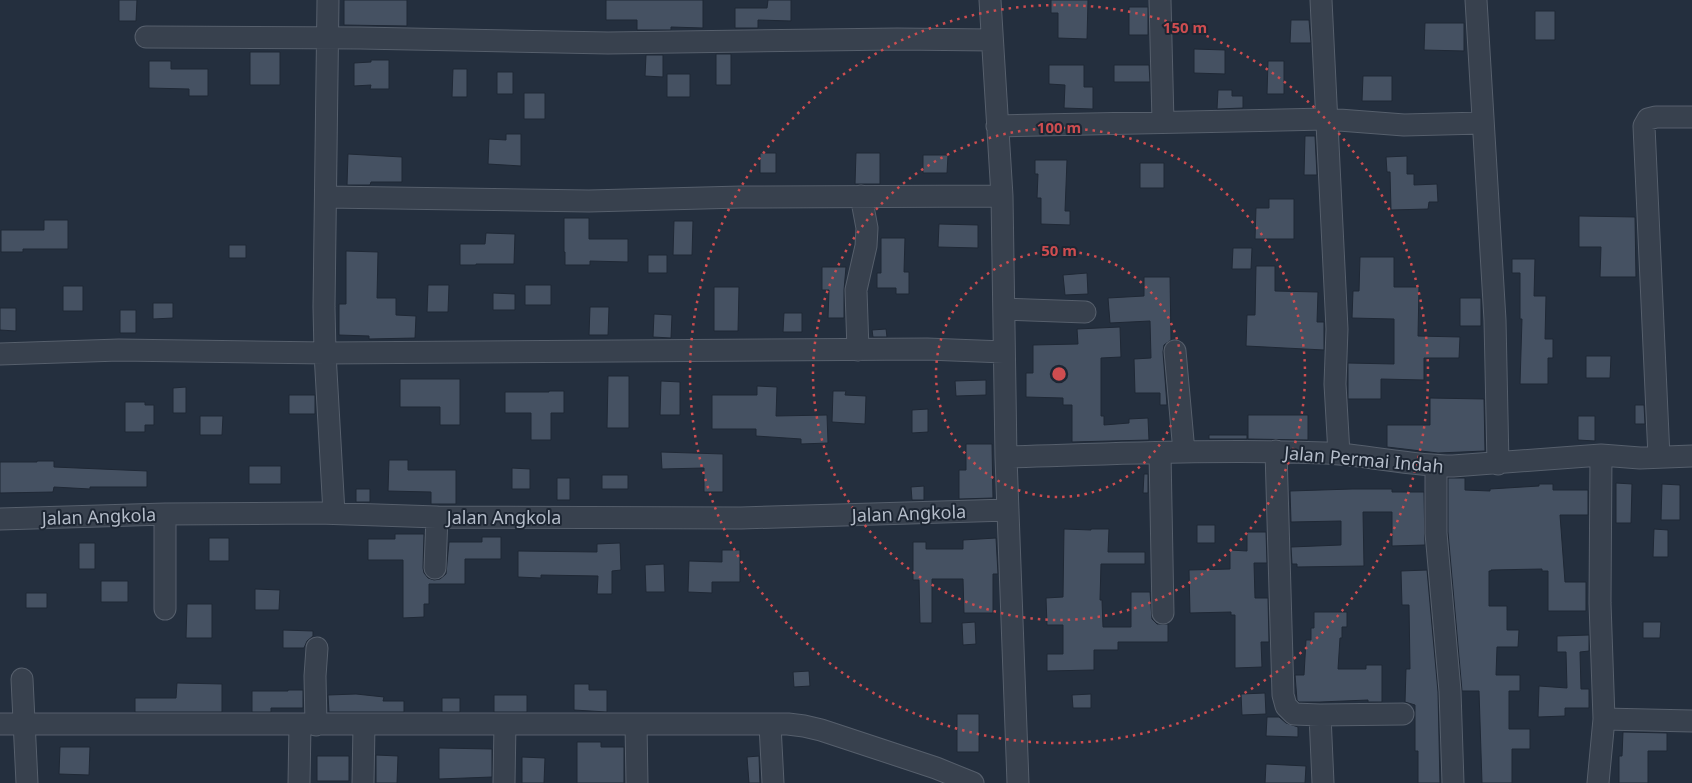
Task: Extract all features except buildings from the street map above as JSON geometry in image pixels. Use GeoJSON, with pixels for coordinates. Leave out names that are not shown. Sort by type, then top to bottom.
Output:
{"type":"FeatureCollection","features":[{"type":"Feature","properties":{"kind":"street"},"geometry":{"type":"LineString","coordinates":[[328,0],[324,353],[334,513]]}},
{"type":"Feature","properties":{"kind":"street"},"geometry":{"type":"LineString","coordinates":[[990,0],[1002,196],[1006,457],[1018,783]]}},
{"type":"Feature","properties":{"kind":"street"},"geometry":{"type":"LineString","coordinates":[[1160,0],[1164,122]]}},
{"type":"Feature","properties":{"kind":"street"},"geometry":{"type":"LineString","coordinates":[[1321,0],[1337,329],[1335,384],[1339,454]]}},
{"type":"Feature","properties":{"kind":"street"},"geometry":{"type":"LineString","coordinates":[[1476,0],[1495,329],[1498,464]]}},
{"type":"Feature","properties":{"kind":"street"},"geometry":{"type":"LineString","coordinates":[[146,36],[328,37],[608,43],[897,39],[992,40]]}},
{"type":"Feature","properties":{"kind":"street"},"geometry":{"type":"LineString","coordinates":[[1659,457],[1644,126],[1648,119],[1656,117],[1692,117]]}},
{"type":"Feature","properties":{"kind":"street"},"geometry":{"type":"LineString","coordinates":[[997,126],[1326,119],[1404,124],[1482,124]]}},
{"type":"Feature","properties":{"kind":"street"},"geometry":{"type":"LineString","coordinates":[[326,198],[589,201],[861,196],[1002,196]]}},
{"type":"Feature","properties":{"kind":"street"},"geometry":{"type":"LineString","coordinates":[[858,350],[856,290],[866,246],[867,228],[861,196]]}},
{"type":"Feature","properties":{"kind":"street"},"geometry":{"type":"LineString","coordinates":[[1005,309],[1085,312]]}},
{"type":"Feature","properties":{"kind":"street"},"geometry":{"type":"LineString","coordinates":[[0,354],[120,350],[324,353],[927,349],[1004,352]]}},
{"type":"Feature","properties":{"kind":"street"},"geometry":{"type":"LineString","coordinates":[[1175,351],[1184,452]]}},
{"type":"Feature","properties":{"kind":"street"},"geometry":{"type":"LineString","coordinates":[[1276,451],[1283,694],[1286,706],[1294,714],[1403,714]]}},
{"type":"Feature","properties":{"kind":"street","name":"Jalan Permai Indah"},"geometry":{"type":"LineString","coordinates":[[1006,457],[1276,451],[1339,454],[1436,466],[1498,464],[1601,455],[1692,456]]}},
{"type":"Feature","properties":{"kind":"street"},"geometry":{"type":"LineString","coordinates":[[1160,453],[1163,613]]}},
{"type":"Feature","properties":{"kind":"street"},"geometry":{"type":"LineString","coordinates":[[1598,783],[1604,719],[1600,603],[1601,455]]}},
{"type":"Feature","properties":{"kind":"street"},"geometry":{"type":"LineString","coordinates":[[1436,466],[1436,533],[1450,691],[1453,783]]}},
{"type":"Feature","properties":{"kind":"street","name":"Jalan Angkola"},"geometry":{"type":"LineString","coordinates":[[0,520],[166,514],[334,513],[437,517],[741,518],[1008,510]]}},
{"type":"Feature","properties":{"kind":"street"},"geometry":{"type":"LineString","coordinates":[[166,514],[166,609]]}},
{"type":"Feature","properties":{"kind":"street"},"geometry":{"type":"LineString","coordinates":[[436,568],[437,517]]}},
{"type":"Feature","properties":{"kind":"street"},"geometry":{"type":"LineString","coordinates":[[299,783],[318,648]]}},
{"type":"Feature","properties":{"kind":"street"},"geometry":{"type":"LineString","coordinates":[[22,679],[27,783]]}},
{"type":"Feature","properties":{"kind":"street"},"geometry":{"type":"LineString","coordinates":[[1320,715],[1323,783]]}},
{"type":"Feature","properties":{"kind":"street"},"geometry":{"type":"LineString","coordinates":[[1604,719],[1692,721]]}},
{"type":"Feature","properties":{"kind":"street"},"geometry":{"type":"LineString","coordinates":[[0,724],[770,724],[804,726],[936,768],[974,783]]}},
{"type":"Feature","properties":{"kind":"street"},"geometry":{"type":"LineString","coordinates":[[504,724],[504,783]]}},
{"type":"Feature","properties":{"kind":"street"},"geometry":{"type":"LineString","coordinates":[[636,724],[637,783]]}},
{"type":"Feature","properties":{"kind":"street"},"geometry":{"type":"LineString","coordinates":[[770,724],[773,783]]}},
{"type":"Feature","properties":{"kind":"street"},"geometry":{"type":"LineString","coordinates":[[363,783],[364,725]]}}]}
